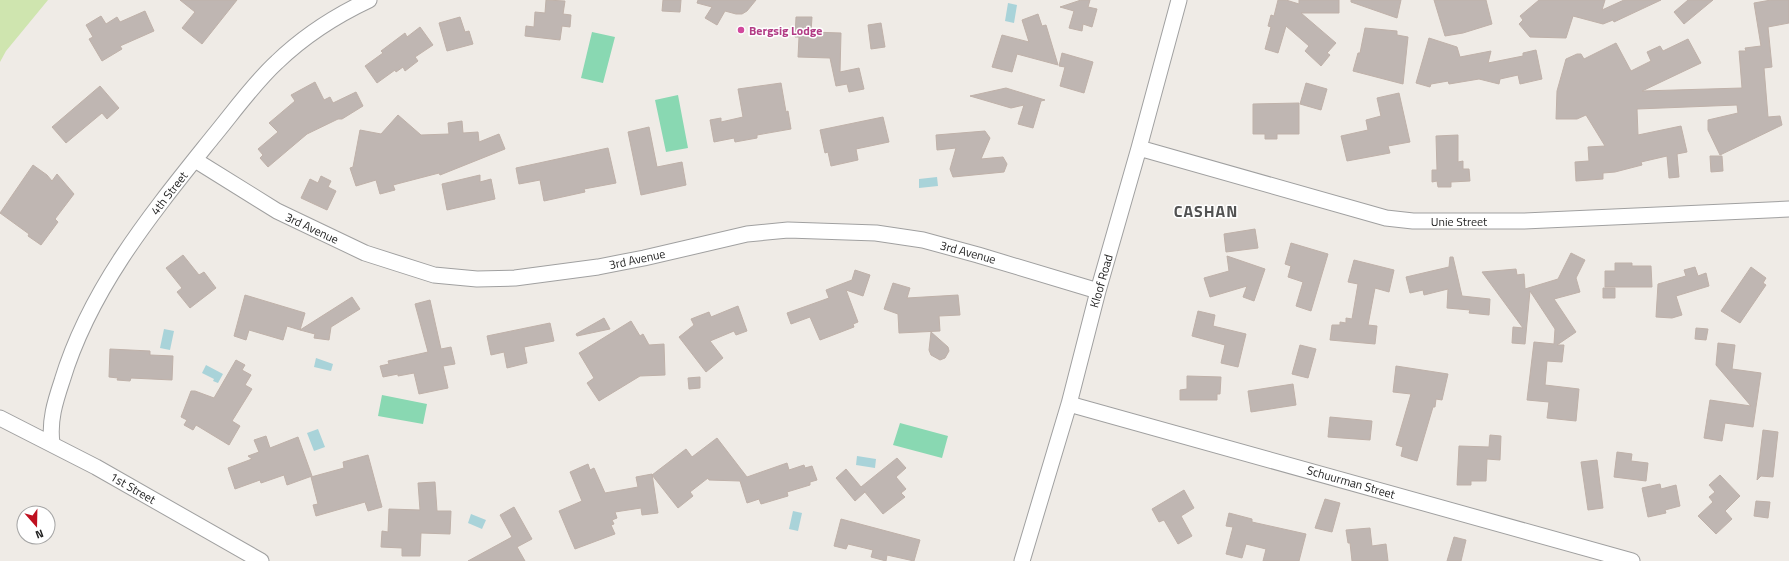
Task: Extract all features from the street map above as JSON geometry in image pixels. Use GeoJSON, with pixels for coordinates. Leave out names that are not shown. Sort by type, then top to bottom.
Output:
{"type":"FeatureCollection","features":[{"type":"Feature","properties":{"kind":"street","name":"4th Street"},"geometry":{"type":"LineString","coordinates":[[52,443],[51,422],[70,356],[91,309],[111,274],[141,228],[195,160],[276,63],[312,32],[341,13],[369,0]]}},
{"type":"Feature","properties":{"kind":"street","name":"Kloof Road"},"geometry":{"type":"LineString","coordinates":[[1022,561],[1069,404],[1098,290],[1139,148],[1179,0]]}},
{"type":"Feature","properties":{"kind":"street","name":"Unie Street"},"geometry":{"type":"LineString","coordinates":[[1139,148],[1386,218],[1413,221],[1524,221],[1789,209]]}},
{"type":"Feature","properties":{"kind":"street","name":"3rd Avenue"},"geometry":{"type":"LineString","coordinates":[[195,160],[277,211],[365,253],[434,275],[477,279],[514,278],[598,267],[636,260],[747,234],[802,230],[876,233],[923,240],[978,254],[1098,290]]}},
{"type":"Feature","properties":{"kind":"street","name":"Schuurman Street"},"geometry":{"type":"LineString","coordinates":[[1069,404],[1632,561]]}},
{"type":"Feature","properties":{"kind":"street","name":"1st Street"},"geometry":{"type":"LineString","coordinates":[[1,418],[52,443],[261,561]]}},
{"type":"Feature","properties":{"kind":"green space"},"geometry":{"type":"Polygon","coordinates":[[[0,0],[48,0],[6,51],[0,62],[0,0]]]}},
{"type":"Feature","properties":{"kind":"green space"},"geometry":{"type":"Polygon","coordinates":[[[592,32],[615,37],[603,83],[581,78],[592,32]]]}},
{"type":"Feature","properties":{"kind":"green space"},"geometry":{"type":"Polygon","coordinates":[[[678,95],[688,148],[666,152],[655,100],[678,95]]]}},
{"type":"Feature","properties":{"kind":"green space"},"geometry":{"type":"Polygon","coordinates":[[[382,395],[427,404],[423,424],[378,416],[382,395]]]}},
{"type":"Feature","properties":{"kind":"green space"},"geometry":{"type":"Polygon","coordinates":[[[900,423],[948,436],[942,458],[893,445],[900,423]]]}},
{"type":"Feature","properties":{"kind":"water"},"geometry":{"type":"Polygon","coordinates":[[[1008,3],[1017,5],[1014,23],[1005,21],[1008,3]]]}},
{"type":"Feature","properties":{"kind":"water"},"geometry":{"type":"Polygon","coordinates":[[[937,177],[938,186],[919,188],[919,179],[937,177]]]}},
{"type":"Feature","properties":{"kind":"water"},"geometry":{"type":"Polygon","coordinates":[[[164,329],[174,331],[170,350],[160,348],[164,329]]]}},
{"type":"Feature","properties":{"kind":"water"},"geometry":{"type":"Polygon","coordinates":[[[316,358],[333,364],[331,371],[314,367],[316,358]]]}},
{"type":"Feature","properties":{"kind":"water"},"geometry":{"type":"Polygon","coordinates":[[[206,365],[223,374],[218,383],[213,381],[214,379],[202,373],[206,365]]]}},
{"type":"Feature","properties":{"kind":"water"},"geometry":{"type":"Polygon","coordinates":[[[318,429],[325,447],[314,451],[307,433],[318,429]]]}},
{"type":"Feature","properties":{"kind":"water"},"geometry":{"type":"Polygon","coordinates":[[[857,456],[876,459],[875,468],[856,465],[857,456]]]}},
{"type":"Feature","properties":{"kind":"water"},"geometry":{"type":"Polygon","coordinates":[[[793,511],[802,513],[798,531],[789,529],[793,511]]]}},
{"type":"Feature","properties":{"kind":"water"},"geometry":{"type":"Polygon","coordinates":[[[471,514],[486,520],[482,529],[468,523],[471,514]]]}},
{"type":"Feature","properties":{"kind":"building"},"geometry":{"type":"Polygon","coordinates":[[[180,0],[237,0],[202,44],[182,28],[195,12],[180,0]]]}},
{"type":"Feature","properties":{"kind":"building"},"geometry":{"type":"Polygon","coordinates":[[[546,0],[565,1],[563,14],[571,15],[570,27],[562,26],[560,40],[525,36],[526,26],[534,27],[535,12],[545,13],[546,0]]]}},
{"type":"Feature","properties":{"kind":"building"},"geometry":{"type":"Polygon","coordinates":[[[663,0],[681,0],[680,12],[662,11],[663,0]]]}},
{"type":"Feature","properties":{"kind":"building"},"geometry":{"type":"Polygon","coordinates":[[[698,0],[756,0],[747,11],[742,14],[725,11],[717,25],[705,18],[712,7],[697,3],[698,0]]]}},
{"type":"Feature","properties":{"kind":"building"},"geometry":{"type":"Polygon","coordinates":[[[1081,0],[1090,0],[1088,7],[1097,9],[1092,27],[1083,24],[1082,31],[1069,28],[1074,11],[1060,7],[1081,0]]]}},
{"type":"Feature","properties":{"kind":"building"},"geometry":{"type":"Polygon","coordinates":[[[1278,0],[1286,0],[1299,4],[1299,0],[1339,0],[1339,13],[1301,13],[1336,43],[1327,53],[1330,55],[1321,66],[1305,51],[1309,46],[1286,26],[1278,53],[1265,49],[1271,27],[1268,26],[1271,15],[1274,16],[1278,0]]]}},
{"type":"Feature","properties":{"kind":"building"},"geometry":{"type":"Polygon","coordinates":[[[1351,0],[1401,0],[1397,18],[1351,2],[1351,0]]]}},
{"type":"Feature","properties":{"kind":"building"},"geometry":{"type":"Polygon","coordinates":[[[1434,0],[1486,0],[1492,24],[1463,33],[1445,36],[1434,0]]]}},
{"type":"Feature","properties":{"kind":"building"},"geometry":{"type":"Polygon","coordinates":[[[1539,0],[1605,0],[1602,10],[1624,0],[1661,0],[1614,22],[1613,20],[1603,24],[1573,16],[1566,38],[1530,37],[1519,24],[1523,20],[1520,16],[1539,0]]]}},
{"type":"Feature","properties":{"kind":"building"},"geometry":{"type":"Polygon","coordinates":[[[1688,0],[1713,0],[1684,24],[1674,12],[1688,0]]]}},
{"type":"Feature","properties":{"kind":"building"},"geometry":{"type":"Polygon","coordinates":[[[1771,0],[1789,0],[1789,23],[1768,27],[1772,67],[1764,68],[1768,117],[1780,116],[1782,125],[1720,155],[1708,130],[1708,120],[1738,113],[1737,105],[1637,109],[1638,135],[1681,126],[1687,152],[1677,154],[1679,177],[1669,178],[1667,156],[1641,162],[1642,165],[1615,172],[1603,173],[1603,179],[1576,181],[1575,162],[1589,161],[1588,147],[1605,146],[1586,115],[1577,119],[1556,119],[1557,91],[1566,59],[1577,54],[1581,54],[1584,59],[1616,43],[1631,71],[1651,61],[1647,52],[1660,46],[1663,51],[1688,39],[1701,63],[1642,91],[1742,88],[1739,51],[1746,51],[1745,48],[1761,46],[1754,3],[1771,0]]]}},
{"type":"Feature","properties":{"kind":"building"},"geometry":{"type":"Polygon","coordinates":[[[145,11],[154,31],[120,46],[122,49],[102,61],[89,39],[93,37],[86,25],[101,16],[106,24],[117,17],[120,22],[145,11]]]}},
{"type":"Feature","properties":{"kind":"building"},"geometry":{"type":"Polygon","coordinates":[[[1038,14],[1042,26],[1046,25],[1058,65],[1017,54],[1012,72],[992,67],[1002,35],[1029,42],[1022,20],[1038,14]]]}},
{"type":"Feature","properties":{"kind":"building"},"geometry":{"type":"Polygon","coordinates":[[[460,17],[465,32],[469,31],[473,44],[447,51],[439,23],[460,17]]]}},
{"type":"Feature","properties":{"kind":"building"},"geometry":{"type":"Polygon","coordinates":[[[796,17],[812,17],[811,32],[841,33],[840,72],[859,68],[864,89],[849,92],[847,84],[836,86],[830,58],[798,57],[799,37],[795,37],[796,17]]]}},
{"type":"Feature","properties":{"kind":"building"},"geometry":{"type":"Polygon","coordinates":[[[881,23],[885,47],[871,49],[868,25],[881,23]]]}},
{"type":"Feature","properties":{"kind":"building"},"geometry":{"type":"Polygon","coordinates":[[[420,27],[433,45],[415,57],[418,61],[405,71],[403,67],[396,72],[395,70],[377,83],[365,66],[383,53],[381,51],[405,33],[407,37],[420,27]]]}},
{"type":"Feature","properties":{"kind":"building"},"geometry":{"type":"Polygon","coordinates":[[[1365,28],[1397,31],[1397,35],[1408,37],[1403,84],[1353,71],[1358,53],[1360,53],[1365,28]]]}},
{"type":"Feature","properties":{"kind":"building"},"geometry":{"type":"Polygon","coordinates":[[[1429,38],[1457,47],[1460,57],[1491,51],[1488,63],[1523,56],[1523,53],[1536,50],[1542,79],[1520,84],[1518,75],[1500,79],[1499,84],[1479,79],[1449,84],[1448,81],[1431,84],[1430,87],[1416,83],[1429,38]]]}},
{"type":"Feature","properties":{"kind":"building"},"geometry":{"type":"Polygon","coordinates":[[[1062,53],[1093,62],[1084,93],[1060,86],[1065,67],[1059,66],[1062,53]]]}},
{"type":"Feature","properties":{"kind":"building"},"geometry":{"type":"Polygon","coordinates":[[[315,82],[324,100],[330,97],[333,103],[356,92],[363,106],[342,119],[338,119],[307,134],[268,167],[260,158],[263,155],[258,149],[278,132],[269,123],[295,101],[291,95],[315,82]]]}},
{"type":"Feature","properties":{"kind":"building"},"geometry":{"type":"Polygon","coordinates":[[[781,83],[786,112],[788,111],[791,129],[757,135],[757,138],[735,142],[734,138],[714,142],[710,120],[721,118],[721,122],[743,117],[738,89],[781,83]]]}},
{"type":"Feature","properties":{"kind":"building"},"geometry":{"type":"Polygon","coordinates":[[[1306,83],[1327,89],[1321,110],[1300,104],[1306,83]]]}},
{"type":"Feature","properties":{"kind":"building"},"geometry":{"type":"Polygon","coordinates":[[[100,86],[119,108],[107,119],[102,113],[66,143],[52,127],[100,86]]]}},
{"type":"Feature","properties":{"kind":"building"},"geometry":{"type":"Polygon","coordinates":[[[1006,88],[1045,100],[1041,101],[1033,128],[1018,124],[1024,105],[1011,108],[970,96],[1006,88]]]}},
{"type":"Feature","properties":{"kind":"building"},"geometry":{"type":"Polygon","coordinates":[[[1399,93],[1410,142],[1388,146],[1390,153],[1347,161],[1341,136],[1368,130],[1366,120],[1381,116],[1377,98],[1399,93]]]}},
{"type":"Feature","properties":{"kind":"building"},"geometry":{"type":"Polygon","coordinates":[[[1299,103],[1299,134],[1277,134],[1277,139],[1265,139],[1265,134],[1253,134],[1253,104],[1299,103]]]}},
{"type":"Feature","properties":{"kind":"building"},"geometry":{"type":"Polygon","coordinates":[[[398,115],[421,135],[449,134],[448,123],[462,121],[463,133],[478,132],[479,142],[499,134],[505,149],[440,175],[439,173],[393,185],[395,190],[380,194],[376,180],[356,186],[350,168],[353,167],[360,130],[381,134],[398,115]]]}},
{"type":"Feature","properties":{"kind":"building"},"geometry":{"type":"Polygon","coordinates":[[[883,117],[889,142],[856,149],[858,160],[831,166],[828,152],[825,153],[820,130],[883,117]]]}},
{"type":"Feature","properties":{"kind":"building"},"geometry":{"type":"Polygon","coordinates":[[[649,127],[657,167],[682,162],[686,185],[641,195],[628,132],[649,127]]]}},
{"type":"Feature","properties":{"kind":"building"},"geometry":{"type":"Polygon","coordinates":[[[985,131],[990,138],[981,159],[1003,157],[1007,164],[1004,172],[953,177],[950,169],[956,148],[937,150],[936,135],[985,131]]]}},
{"type":"Feature","properties":{"kind":"building"},"geometry":{"type":"Polygon","coordinates":[[[1458,135],[1458,162],[1463,161],[1463,169],[1469,169],[1470,181],[1451,182],[1451,187],[1438,187],[1437,181],[1432,182],[1432,170],[1437,170],[1436,136],[1458,135]]]}},
{"type":"Feature","properties":{"kind":"building"},"geometry":{"type":"Polygon","coordinates":[[[608,148],[616,183],[584,189],[585,192],[544,201],[540,180],[519,184],[516,168],[608,148]]]}},
{"type":"Feature","properties":{"kind":"building"},"geometry":{"type":"Polygon","coordinates":[[[1710,156],[1722,156],[1723,171],[1711,172],[1710,156]]]}},
{"type":"Feature","properties":{"kind":"building"},"geometry":{"type":"Polygon","coordinates":[[[33,165],[47,175],[52,181],[57,174],[74,194],[55,219],[58,222],[41,245],[28,236],[29,234],[0,213],[33,165]]]}},
{"type":"Feature","properties":{"kind":"building"},"geometry":{"type":"Polygon","coordinates":[[[480,175],[480,182],[491,179],[495,199],[447,210],[442,184],[480,175]]]}},
{"type":"Feature","properties":{"kind":"building"},"geometry":{"type":"Polygon","coordinates":[[[321,176],[331,181],[328,187],[336,191],[327,210],[301,198],[310,179],[318,183],[321,176]]]}},
{"type":"Feature","properties":{"kind":"building"},"geometry":{"type":"Polygon","coordinates":[[[1255,229],[1258,248],[1226,252],[1224,234],[1255,229]]]}},
{"type":"Feature","properties":{"kind":"building"},"geometry":{"type":"Polygon","coordinates":[[[1291,243],[1328,254],[1311,311],[1296,306],[1303,282],[1288,277],[1291,266],[1285,264],[1291,243]]]}},
{"type":"Feature","properties":{"kind":"building"},"geometry":{"type":"Polygon","coordinates":[[[1571,253],[1585,260],[1576,278],[1580,292],[1554,299],[1576,332],[1557,345],[1564,345],[1562,362],[1547,361],[1545,385],[1579,389],[1576,421],[1547,418],[1549,402],[1527,400],[1534,342],[1554,344],[1555,329],[1530,291],[1525,344],[1512,343],[1513,327],[1523,328],[1482,272],[1516,269],[1517,275],[1524,274],[1525,289],[1558,279],[1571,253]]]}},
{"type":"Feature","properties":{"kind":"building"},"geometry":{"type":"Polygon","coordinates":[[[183,255],[199,275],[204,272],[216,288],[190,308],[177,292],[182,288],[166,268],[183,255]]]}},
{"type":"Feature","properties":{"kind":"building"},"geometry":{"type":"Polygon","coordinates":[[[1227,256],[1265,269],[1254,301],[1243,297],[1247,286],[1210,297],[1204,278],[1229,271],[1227,256]]]}},
{"type":"Feature","properties":{"kind":"building"},"geometry":{"type":"Polygon","coordinates":[[[1450,257],[1453,257],[1462,296],[1490,299],[1489,315],[1469,313],[1470,310],[1447,308],[1448,289],[1424,295],[1423,290],[1410,293],[1406,277],[1449,267],[1450,257]]]}},
{"type":"Feature","properties":{"kind":"building"},"geometry":{"type":"Polygon","coordinates":[[[1354,260],[1394,270],[1389,292],[1375,288],[1368,325],[1377,326],[1375,344],[1330,340],[1332,325],[1340,325],[1340,322],[1346,323],[1346,318],[1352,319],[1358,284],[1348,282],[1354,260]]]}},
{"type":"Feature","properties":{"kind":"building"},"geometry":{"type":"Polygon","coordinates":[[[1615,263],[1632,263],[1632,266],[1651,266],[1652,287],[1605,287],[1605,271],[1615,271],[1615,263]]]}},
{"type":"Feature","properties":{"kind":"building"},"geometry":{"type":"Polygon","coordinates":[[[1695,267],[1698,276],[1706,273],[1709,286],[1676,296],[1682,315],[1672,318],[1656,317],[1658,284],[1686,276],[1684,270],[1695,267]]]}},
{"type":"Feature","properties":{"kind":"building"},"geometry":{"type":"Polygon","coordinates":[[[1751,267],[1766,278],[1763,283],[1766,285],[1740,323],[1721,311],[1751,267]]]}},
{"type":"Feature","properties":{"kind":"building"},"geometry":{"type":"Polygon","coordinates":[[[855,270],[870,275],[863,296],[846,290],[858,322],[853,324],[854,327],[820,340],[810,317],[791,324],[787,313],[829,298],[826,290],[852,280],[855,270]]]}},
{"type":"Feature","properties":{"kind":"building"},"geometry":{"type":"Polygon","coordinates":[[[893,283],[910,288],[907,298],[958,295],[960,315],[939,316],[940,331],[899,333],[898,314],[884,309],[893,283]]]}},
{"type":"Feature","properties":{"kind":"building"},"geometry":{"type":"Polygon","coordinates":[[[1603,288],[1615,288],[1615,298],[1603,298],[1603,288]]]}},
{"type":"Feature","properties":{"kind":"building"},"geometry":{"type":"Polygon","coordinates":[[[245,295],[305,313],[300,330],[287,326],[283,340],[249,330],[246,340],[234,336],[245,295]]]}},
{"type":"Feature","properties":{"kind":"building"},"geometry":{"type":"Polygon","coordinates":[[[352,297],[360,309],[331,327],[329,340],[314,338],[315,334],[300,330],[352,297]]]}},
{"type":"Feature","properties":{"kind":"building"},"geometry":{"type":"Polygon","coordinates":[[[430,300],[441,349],[451,347],[455,364],[443,366],[448,388],[419,394],[414,373],[383,377],[380,366],[389,364],[388,361],[428,352],[415,304],[430,300]]]}},
{"type":"Feature","properties":{"kind":"building"},"geometry":{"type":"Polygon","coordinates":[[[738,306],[747,331],[736,335],[734,331],[710,341],[723,358],[706,372],[679,337],[694,325],[691,319],[709,312],[711,317],[738,306]]]}},
{"type":"Feature","properties":{"kind":"building"},"geometry":{"type":"Polygon","coordinates":[[[1198,311],[1215,315],[1213,326],[1246,334],[1238,367],[1221,363],[1225,345],[1192,336],[1198,311]]]}},
{"type":"Feature","properties":{"kind":"building"},"geometry":{"type":"Polygon","coordinates":[[[604,318],[610,329],[577,336],[576,334],[604,318]]]}},
{"type":"Feature","properties":{"kind":"building"},"geometry":{"type":"Polygon","coordinates":[[[631,321],[640,336],[643,334],[649,345],[664,344],[665,375],[640,376],[599,401],[587,383],[594,378],[579,353],[631,321]]]}},
{"type":"Feature","properties":{"kind":"building"},"geometry":{"type":"Polygon","coordinates":[[[550,323],[554,341],[524,347],[527,363],[507,368],[504,352],[491,355],[487,336],[550,323]]]}},
{"type":"Feature","properties":{"kind":"building"},"geometry":{"type":"Polygon","coordinates":[[[1696,328],[1708,329],[1706,340],[1695,339],[1696,328]]]}},
{"type":"Feature","properties":{"kind":"building"},"geometry":{"type":"Polygon","coordinates":[[[931,332],[948,347],[949,351],[945,358],[940,360],[931,355],[929,350],[931,332]]]}},
{"type":"Feature","properties":{"kind":"building"},"geometry":{"type":"Polygon","coordinates":[[[1718,343],[1735,345],[1732,369],[1761,373],[1753,427],[1725,423],[1722,441],[1704,438],[1710,400],[1751,406],[1716,365],[1718,343]]]}},
{"type":"Feature","properties":{"kind":"building"},"geometry":{"type":"Polygon","coordinates":[[[1300,345],[1316,349],[1308,378],[1292,374],[1300,345]]]}},
{"type":"Feature","properties":{"kind":"building"},"geometry":{"type":"Polygon","coordinates":[[[110,349],[150,351],[150,355],[173,356],[172,380],[131,378],[130,381],[117,380],[118,378],[109,377],[110,349]]]}},
{"type":"Feature","properties":{"kind":"building"},"geometry":{"type":"Polygon","coordinates":[[[236,360],[245,365],[242,370],[251,375],[245,385],[252,389],[232,421],[240,426],[229,445],[196,425],[193,430],[184,425],[187,420],[181,417],[191,391],[214,398],[236,360]]]}},
{"type":"Feature","properties":{"kind":"building"},"geometry":{"type":"Polygon","coordinates":[[[1396,366],[1448,374],[1442,400],[1436,399],[1435,407],[1433,407],[1417,461],[1401,456],[1403,447],[1396,445],[1411,394],[1393,392],[1396,366]]]}},
{"type":"Feature","properties":{"kind":"building"},"geometry":{"type":"Polygon","coordinates":[[[1187,376],[1221,377],[1220,394],[1217,394],[1217,400],[1180,400],[1180,390],[1187,389],[1187,376]]]}},
{"type":"Feature","properties":{"kind":"building"},"geometry":{"type":"Polygon","coordinates":[[[700,377],[700,388],[689,389],[688,378],[700,377]]]}},
{"type":"Feature","properties":{"kind":"building"},"geometry":{"type":"Polygon","coordinates":[[[1293,384],[1296,405],[1251,412],[1248,391],[1293,384]]]}},
{"type":"Feature","properties":{"kind":"building"},"geometry":{"type":"Polygon","coordinates":[[[1330,417],[1372,421],[1370,440],[1328,437],[1330,417]]]}},
{"type":"Feature","properties":{"kind":"building"},"geometry":{"type":"Polygon","coordinates":[[[1763,430],[1778,432],[1773,477],[1761,476],[1757,480],[1763,430]]]}},
{"type":"Feature","properties":{"kind":"building"},"geometry":{"type":"Polygon","coordinates":[[[1490,435],[1501,436],[1500,460],[1487,459],[1486,481],[1471,481],[1471,485],[1457,485],[1459,446],[1489,447],[1490,435]]]}},
{"type":"Feature","properties":{"kind":"building"},"geometry":{"type":"Polygon","coordinates":[[[266,436],[270,448],[298,437],[312,476],[287,485],[284,475],[261,483],[260,480],[235,489],[228,468],[252,459],[248,456],[259,452],[254,440],[266,436]]]}},
{"type":"Feature","properties":{"kind":"building"},"geometry":{"type":"Polygon","coordinates":[[[717,438],[747,477],[787,463],[789,470],[804,465],[805,468],[812,466],[817,480],[810,482],[810,485],[787,492],[788,496],[761,504],[759,499],[747,503],[740,481],[709,480],[708,478],[690,492],[693,496],[678,508],[652,475],[686,449],[692,457],[717,438]]]}},
{"type":"Feature","properties":{"kind":"building"},"geometry":{"type":"Polygon","coordinates":[[[1617,452],[1632,454],[1631,461],[1648,463],[1646,481],[1614,477],[1617,452]]]}},
{"type":"Feature","properties":{"kind":"building"},"geometry":{"type":"Polygon","coordinates":[[[368,455],[382,507],[368,511],[365,502],[316,516],[313,505],[318,504],[311,477],[344,468],[343,462],[368,455]]]}},
{"type":"Feature","properties":{"kind":"building"},"geometry":{"type":"Polygon","coordinates":[[[897,458],[906,468],[896,477],[906,489],[901,493],[905,497],[883,514],[865,492],[855,501],[836,478],[846,469],[861,487],[897,458]]]}},
{"type":"Feature","properties":{"kind":"building"},"geometry":{"type":"Polygon","coordinates":[[[1597,460],[1603,508],[1588,510],[1581,462],[1597,460]]]}},
{"type":"Feature","properties":{"kind":"building"},"geometry":{"type":"Polygon","coordinates":[[[588,464],[590,470],[594,468],[605,493],[638,487],[636,477],[652,474],[658,513],[642,515],[641,508],[615,512],[617,518],[612,520],[614,524],[611,525],[615,534],[575,549],[559,511],[582,501],[570,472],[588,464]]]}},
{"type":"Feature","properties":{"kind":"building"},"geometry":{"type":"Polygon","coordinates":[[[1720,475],[1740,496],[1725,511],[1732,519],[1716,534],[1698,516],[1713,502],[1709,497],[1715,492],[1709,485],[1720,475]]]}},
{"type":"Feature","properties":{"kind":"building"},"geometry":{"type":"Polygon","coordinates":[[[435,482],[437,511],[451,511],[450,534],[421,533],[420,556],[402,556],[402,548],[381,547],[382,531],[388,532],[389,509],[420,510],[418,483],[435,482]]]}},
{"type":"Feature","properties":{"kind":"building"},"geometry":{"type":"Polygon","coordinates":[[[1660,484],[1661,489],[1676,485],[1680,506],[1665,510],[1666,513],[1648,517],[1642,488],[1660,484]]]}},
{"type":"Feature","properties":{"kind":"building"},"geometry":{"type":"Polygon","coordinates":[[[1184,490],[1194,508],[1181,516],[1192,536],[1178,544],[1164,520],[1159,522],[1152,509],[1184,490]]]}},
{"type":"Feature","properties":{"kind":"building"},"geometry":{"type":"Polygon","coordinates":[[[1325,499],[1340,503],[1332,532],[1315,528],[1325,499]]]}},
{"type":"Feature","properties":{"kind":"building"},"geometry":{"type":"Polygon","coordinates":[[[1756,501],[1770,502],[1768,518],[1754,516],[1756,501]]]}},
{"type":"Feature","properties":{"kind":"building"},"geometry":{"type":"Polygon","coordinates":[[[514,507],[532,539],[517,547],[525,561],[468,561],[512,537],[500,515],[514,507]]]}},
{"type":"Feature","properties":{"kind":"building"},"geometry":{"type":"Polygon","coordinates":[[[1229,513],[1252,519],[1252,522],[1306,534],[1299,561],[1263,561],[1266,549],[1246,544],[1242,558],[1226,554],[1233,527],[1226,526],[1229,513]]]}},
{"type":"Feature","properties":{"kind":"building"},"geometry":{"type":"Polygon","coordinates":[[[841,519],[920,540],[914,561],[887,555],[886,561],[871,557],[873,550],[848,544],[846,549],[834,546],[841,519]]]}},
{"type":"Feature","properties":{"kind":"building"},"geometry":{"type":"Polygon","coordinates":[[[1370,528],[1372,546],[1386,544],[1388,561],[1352,561],[1350,543],[1348,543],[1346,530],[1370,528]]]}},
{"type":"Feature","properties":{"kind":"building"},"geometry":{"type":"Polygon","coordinates":[[[1454,537],[1466,540],[1461,561],[1447,561],[1454,537]]]}},
{"type":"Feature","properties":{"kind":"place","name":"Bergsig Lodge"},"geometry":{"type":"Point","coordinates":[741,30]}},
{"type":"Feature","properties":{"kind":"district","name":"CASHAN"},"geometry":{"type":"Point","coordinates":[1206,211]}}]}
